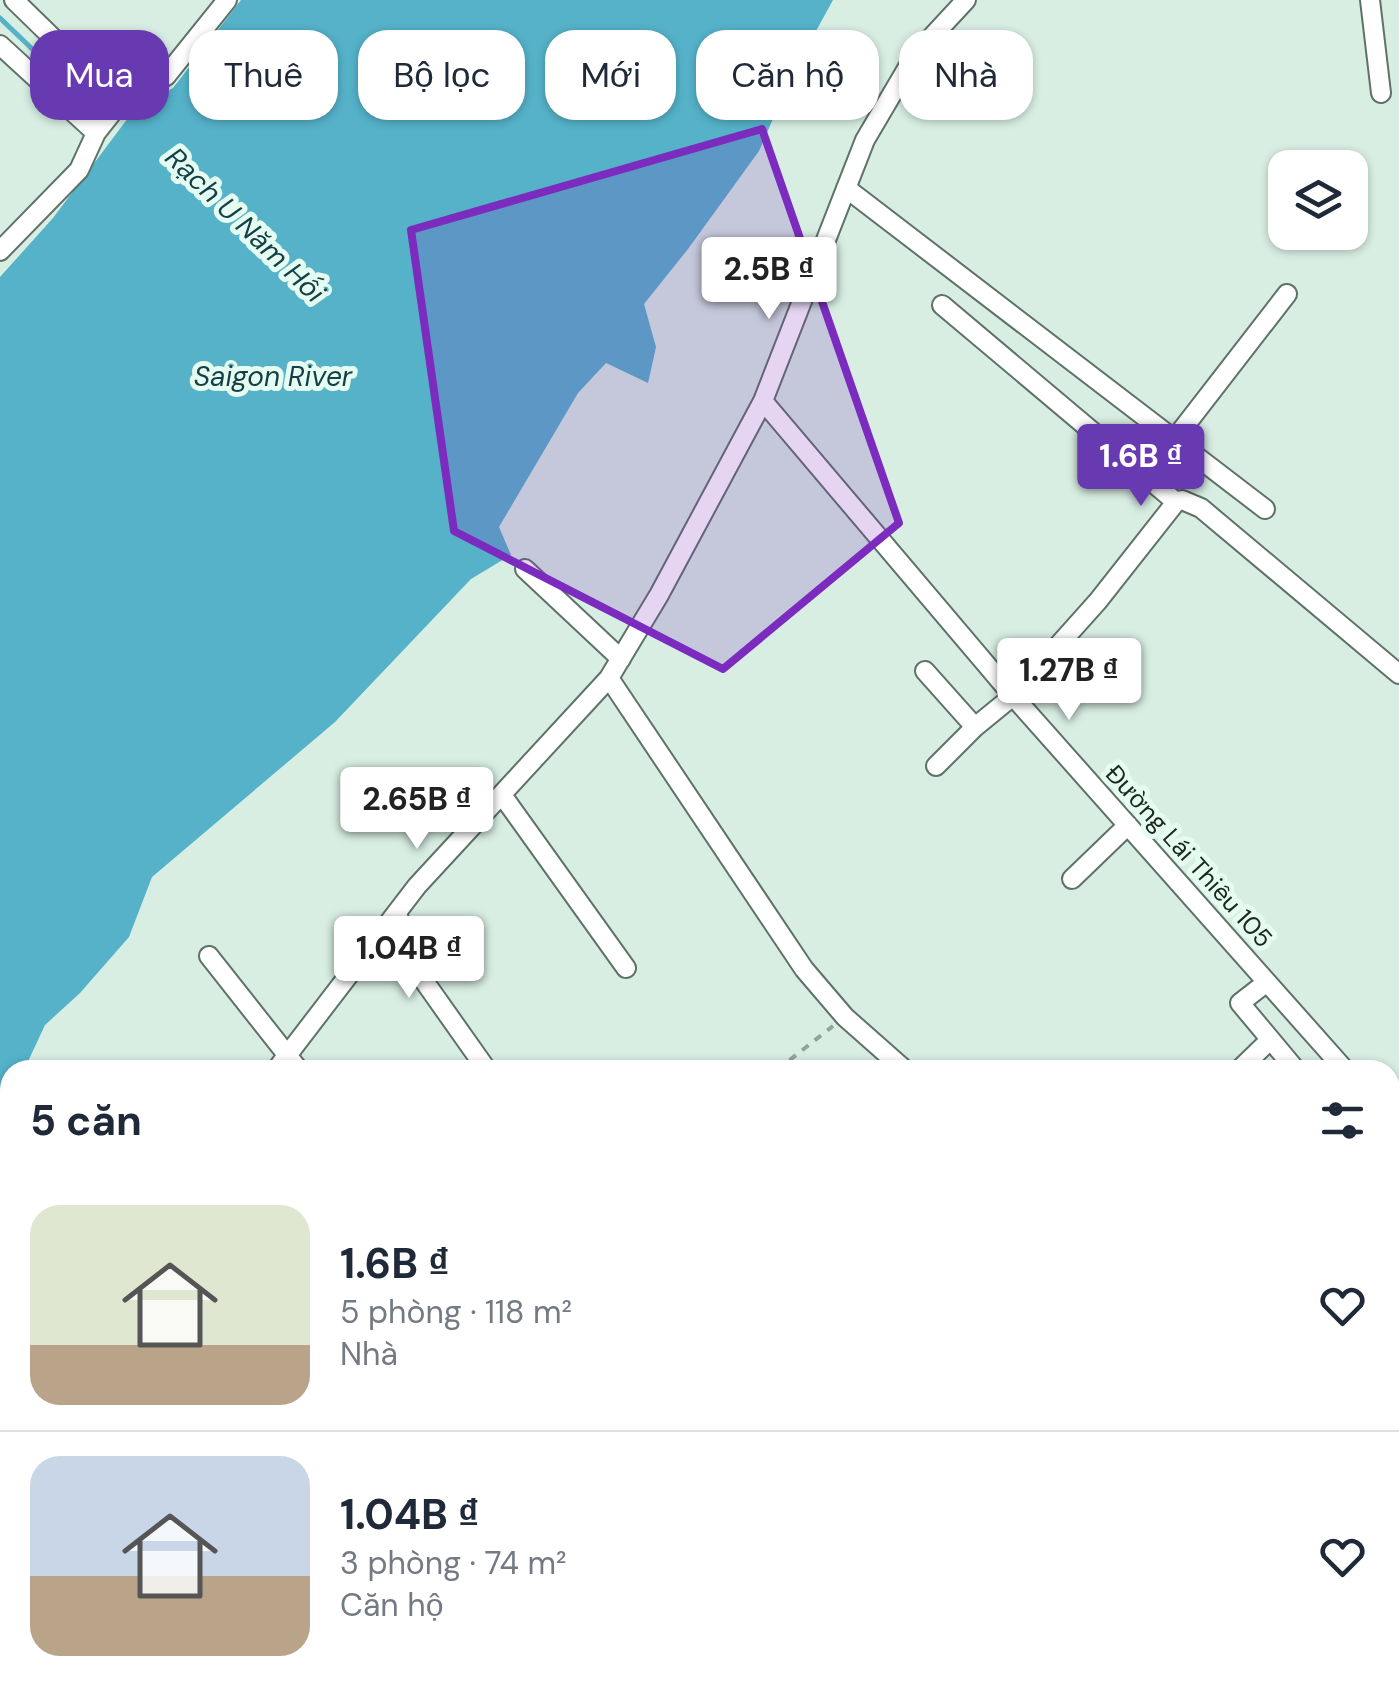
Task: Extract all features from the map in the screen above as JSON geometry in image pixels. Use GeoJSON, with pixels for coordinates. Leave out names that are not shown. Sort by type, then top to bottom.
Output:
{"type":"FeatureCollection","features":[{"type":"Feature","properties":{"kind":"street"},"geometry":{"type":"LineString","coordinates":[[14,0],[45,30]]}},
{"type":"Feature","properties":{"kind":"street"},"geometry":{"type":"LineString","coordinates":[[169,72],[227,0]]}},
{"type":"Feature","properties":{"kind":"street"},"geometry":{"type":"LineString","coordinates":[[291,1060],[417,886],[610,678],[659,596],[763,400],[865,140],[916,55],[966,0]]}},
{"type":"Feature","properties":{"kind":"street"},"geometry":{"type":"LineString","coordinates":[[1370,0],[1380,93]]}},
{"type":"Feature","properties":{"kind":"street"},"geometry":{"type":"LineString","coordinates":[[0,45],[97,131]]}},
{"type":"Feature","properties":{"kind":"street"},"geometry":{"type":"LineString","coordinates":[[0,251],[79,170],[106,120]]}},
{"type":"Feature","properties":{"kind":"street"},"geometry":{"type":"LineString","coordinates":[[846,188],[1170,444],[1265,510]]}},
{"type":"Feature","properties":{"kind":"street"},"geometry":{"type":"LineString","coordinates":[[1148,470],[1288,294]]}},
{"type":"Feature","properties":{"kind":"street"},"geometry":{"type":"LineString","coordinates":[[942,304],[1148,470],[1176,502],[1201,508],[1399,674]]}},
{"type":"Feature","properties":{"kind":"street","name":"Đường Lái Thiêu 105"},"geometry":{"type":"LineString","coordinates":[[763,400],[1122,831],[1268,982],[1336,1060]]}},
{"type":"Feature","properties":{"kind":"street"},"geometry":{"type":"LineString","coordinates":[[936,766],[975,726],[1013,696],[1098,602],[1176,502]]}},
{"type":"Feature","properties":{"kind":"street"},"geometry":{"type":"LineString","coordinates":[[525,569],[621,658]]}},
{"type":"Feature","properties":{"kind":"street"},"geometry":{"type":"LineString","coordinates":[[925,672],[975,726]]}},
{"type":"Feature","properties":{"kind":"street"},"geometry":{"type":"LineString","coordinates":[[610,678],[804,970],[844,1017],[893,1060]]}},
{"type":"Feature","properties":{"kind":"street"},"geometry":{"type":"LineString","coordinates":[[502,794],[626,968]]}},
{"type":"Feature","properties":{"kind":"street"},"geometry":{"type":"LineString","coordinates":[[1072,879],[1122,831]]}},
{"type":"Feature","properties":{"kind":"street"},"geometry":{"type":"LineString","coordinates":[[396,914],[422,978],[478,1060]]}},
{"type":"Feature","properties":{"kind":"street"},"geometry":{"type":"LineString","coordinates":[[209,956],[283,1060]]}},
{"type":"Feature","properties":{"kind":"street"},"geometry":{"type":"LineString","coordinates":[[1268,982],[1240,1003],[1287,1060]]}},
{"type":"Feature","properties":{"kind":"street"},"geometry":{"type":"LineString","coordinates":[[1249,1060],[1270,1040]]}},
{"type":"Feature","properties":{"kind":"path"},"geometry":{"type":"LineString","coordinates":[[790,1060],[844,1017]]}},
{"type":"Feature","properties":{"kind":"highlighted area"},"geometry":{"type":"Polygon","coordinates":[[[762,129],[899,523],[723,669],[454,531],[411,230],[762,129]]]}},
{"type":"Feature","properties":{"kind":"water","name":"Saigon River"},"geometry":{"type":"Polygon","coordinates":[[[241,0],[833,0],[817,30],[696,30],[696,120],[773,120],[759,151],[644,304],[656,347],[648,383],[606,363],[578,393],[499,527],[511,555],[471,579],[335,722],[152,877],[129,937],[80,993],[45,1025],[29,1060],[0,1060],[0,277],[53,218],[126,120],[169,120],[169,90],[189,67],[189,120],[338,120],[338,30],[218,30],[241,0]]]}},
{"type":"Feature","properties":{"kind":"waterway","name":"Rạch U Năm Hối"},"geometry":{"type":"LineString","coordinates":[[0,18],[30,47]]}}]}
